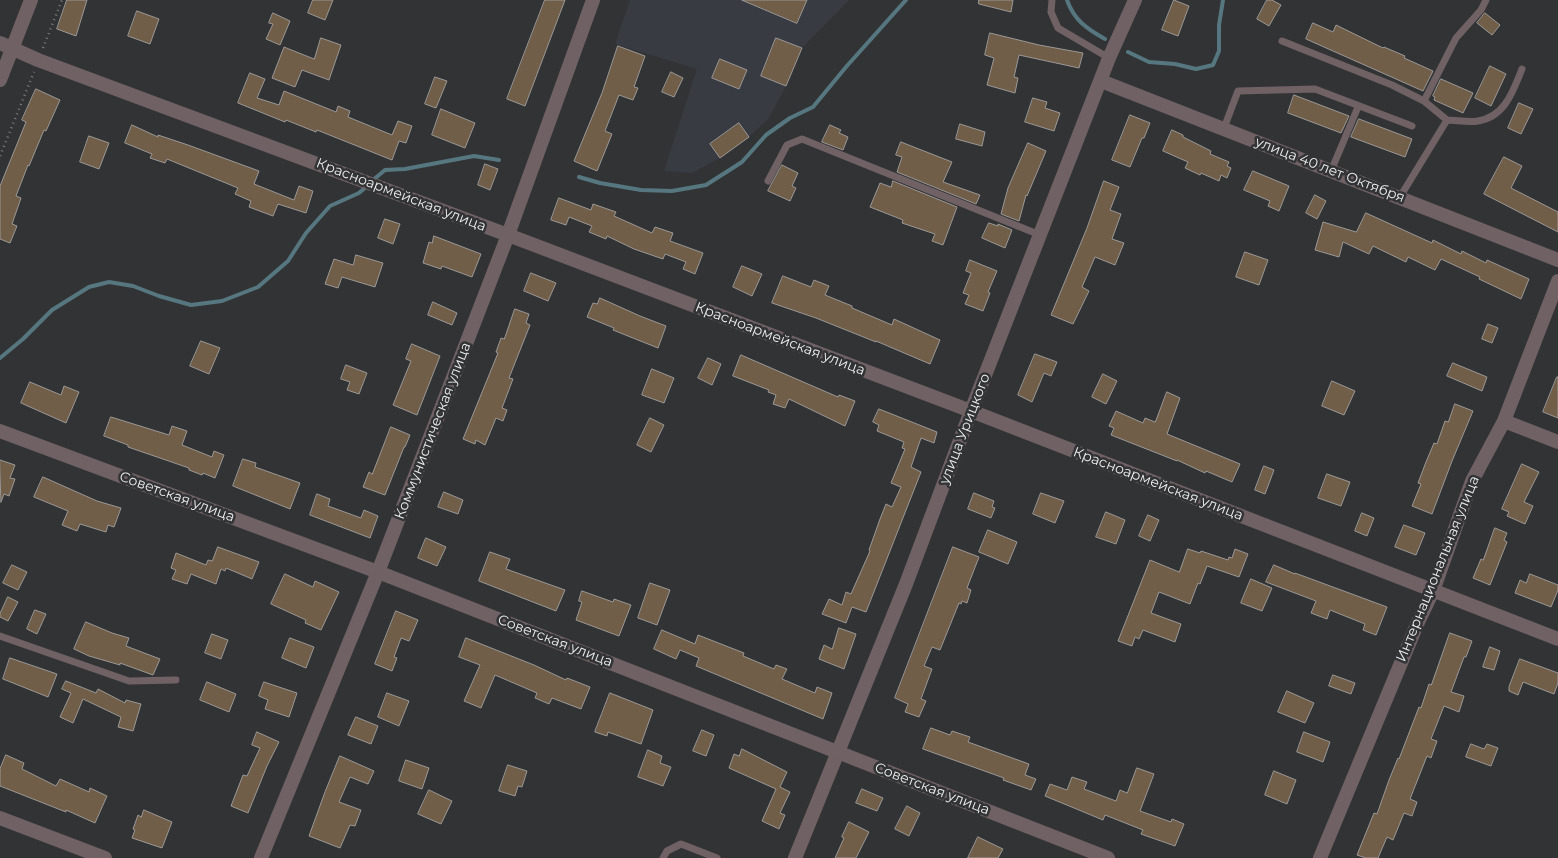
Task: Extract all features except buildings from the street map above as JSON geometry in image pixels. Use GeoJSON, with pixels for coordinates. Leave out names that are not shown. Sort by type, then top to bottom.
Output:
{"type":"FeatureCollection","features":[{"type":"Feature","properties":{"kind":"street"},"geometry":{"type":"LineString","coordinates":[[0,80],[6,46],[31,0]]}},
{"type":"Feature","properties":{"kind":"street","name":"Коммунистическая улица"},"geometry":{"type":"LineString","coordinates":[[261,858],[378,572],[508,235],[593,0]]}},
{"type":"Feature","properties":{"kind":"street","name":"улица Урицкого"},"geometry":{"type":"LineString","coordinates":[[795,858],[906,584],[971,411],[1109,58],[1135,0]]}},
{"type":"Feature","properties":{"kind":"street","name":"Красноармейская улица"},"geometry":{"type":"LineString","coordinates":[[6,46],[38,60],[508,235],[971,411],[1558,639]]}},
{"type":"Feature","properties":{"kind":"street","name":"улица 40 лет Октября"},"geometry":{"type":"LineString","coordinates":[[1101,81],[1558,260]]}},
{"type":"Feature","properties":{"kind":"street","name":"Интернациональная улица"},"geometry":{"type":"LineString","coordinates":[[1320,858],[1418,622],[1433,591],[1472,481],[1504,420],[1558,281]]}},
{"type":"Feature","properties":{"kind":"street"},"geometry":{"type":"LineString","coordinates":[[1504,420],[1558,442]]}},
{"type":"Feature","properties":{"kind":"street","name":"Советская улица"},"geometry":{"type":"LineString","coordinates":[[0,430],[378,572],[1108,858]]}},
{"type":"Feature","properties":{"kind":"street"},"geometry":{"type":"LineString","coordinates":[[0,818],[105,858]]}},
{"type":"Feature","properties":{"kind":"lane"},"geometry":{"type":"LineString","coordinates":[[1052,0],[1051,12],[1058,28],[1109,58]]}},
{"type":"Feature","properties":{"kind":"lane"},"geometry":{"type":"LineString","coordinates":[[1424,101],[1456,38],[1481,10],[1486,0]]}},
{"type":"Feature","properties":{"kind":"lane"},"geometry":{"type":"LineString","coordinates":[[1282,41],[1392,85],[1424,101],[1447,120],[1478,122],[1495,115],[1511,98],[1522,70]]}},
{"type":"Feature","properties":{"kind":"lane"},"geometry":{"type":"LineString","coordinates":[[1224,128],[1238,91],[1315,90],[1412,126]]}},
{"type":"Feature","properties":{"kind":"lane"},"geometry":{"type":"LineString","coordinates":[[1331,171],[1358,107]]}},
{"type":"Feature","properties":{"kind":"lane"},"geometry":{"type":"LineString","coordinates":[[1400,197],[1447,120]]}},
{"type":"Feature","properties":{"kind":"lane"},"geometry":{"type":"LineString","coordinates":[[768,181],[787,145],[802,138],[1040,236]]}},
{"type":"Feature","properties":{"kind":"lane"},"geometry":{"type":"LineString","coordinates":[[0,636],[129,681],[176,680]]}},
{"type":"Feature","properties":{"kind":"lane"},"geometry":{"type":"LineString","coordinates":[[663,858],[667,851],[681,844],[718,858]]}},
{"type":"Feature","properties":{"kind":"path"},"geometry":{"type":"LineString","coordinates":[[0,156],[62,0]]}},
{"type":"Feature","properties":{"kind":"shaded area"},"geometry":{"type":"Polygon","coordinates":[[[630,0],[849,0],[802,48],[786,86],[768,119],[749,137],[720,158],[692,173],[664,171],[697,69],[615,44],[630,0]]]}},
{"type":"Feature","properties":{"kind":"waterway"},"geometry":{"type":"LineString","coordinates":[[579,177],[600,183],[641,190],[672,191],[706,185],[742,162],[766,135],[790,118],[813,107],[906,0]]}},
{"type":"Feature","properties":{"kind":"waterway"},"geometry":{"type":"LineString","coordinates":[[1067,0],[1077,18],[1092,32],[1105,39]]}},
{"type":"Feature","properties":{"kind":"waterway"},"geometry":{"type":"LineString","coordinates":[[1128,52],[1149,62],[1175,64],[1196,69],[1213,65],[1219,51],[1219,25],[1223,0]]}},
{"type":"Feature","properties":{"kind":"waterway"},"geometry":{"type":"LineString","coordinates":[[373,180],[385,170],[405,169],[474,156],[499,160]]}},
{"type":"Feature","properties":{"kind":"waterway"},"geometry":{"type":"LineString","coordinates":[[0,358],[23,339],[52,310],[89,287],[109,282],[133,286],[191,305],[222,301],[258,287],[288,261],[306,233],[330,206],[359,193],[366,187]]}}]}
